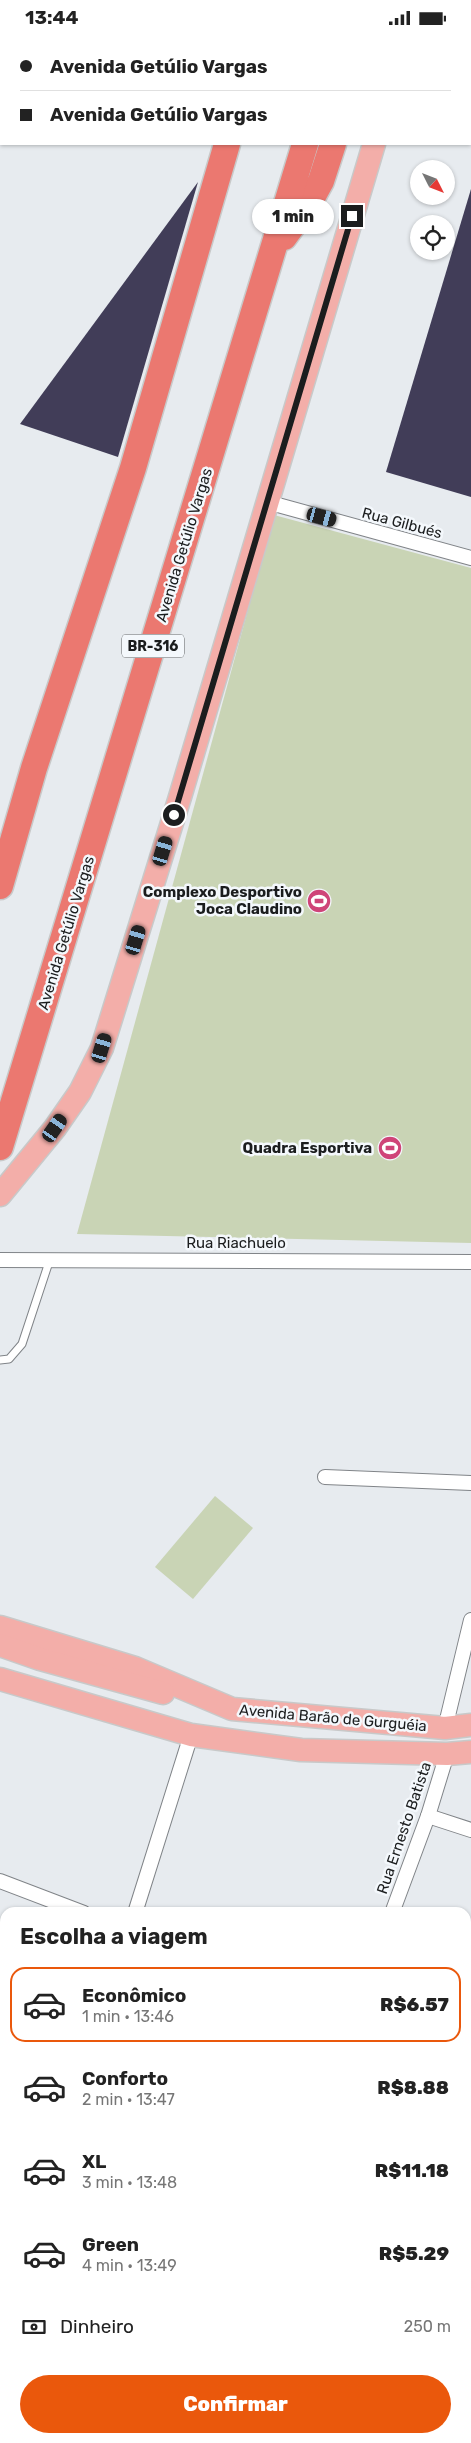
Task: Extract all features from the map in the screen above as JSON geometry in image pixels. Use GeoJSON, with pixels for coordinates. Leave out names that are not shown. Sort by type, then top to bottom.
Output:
{"type":"FeatureCollection","features":[{"type":"Feature","properties":{"kind":"highway"},"geometry":{"type":"LineString","coordinates":[[0,886],[34,767],[132,468],[227,145]]}},
{"type":"Feature","properties":{"kind":"highway","name":"Avenida Getúlio Vargas"},"geometry":{"type":"LineString","coordinates":[[0,1147],[305,145]]}},
{"type":"Feature","properties":{"kind":"highway"},"geometry":{"type":"LineString","coordinates":[[273,251],[312,197],[321,181],[333,145]]}},
{"type":"Feature","properties":{"kind":"main road"},"geometry":{"type":"LineString","coordinates":[[0,1195],[55,1128],[80,1092],[102,1048],[180,797],[374,145]]}},
{"type":"Feature","properties":{"kind":"main road","name":"Avenida Barão de Gurguéia"},"geometry":{"type":"LineString","coordinates":[[0,1627],[135,1668],[232,1709],[445,1728],[471,1725]]}},
{"type":"Feature","properties":{"kind":"main road"},"geometry":{"type":"LineString","coordinates":[[0,1645],[40,1659],[211,1708],[232,1709]]}},
{"type":"Feature","properties":{"kind":"main road"},"geometry":{"type":"LineString","coordinates":[[0,1663],[202,1724],[228,1738]]}},
{"type":"Feature","properties":{"kind":"main road","name":"Avenida Barão de Gurguéia"},"geometry":{"type":"LineString","coordinates":[[0,1679],[191,1735],[228,1738],[301,1750],[447,1754],[471,1752]]}},
{"type":"Feature","properties":{"kind":"street","name":"Rua Gilbués"},"geometry":{"type":"LineString","coordinates":[[267,502],[471,559]]}},
{"type":"Feature","properties":{"kind":"street","name":"Rua Riachuelo"},"geometry":{"type":"LineString","coordinates":[[0,1260],[471,1262]]}},
{"type":"Feature","properties":{"kind":"street"},"geometry":{"type":"LineString","coordinates":[[325,1477],[471,1483]]}},
{"type":"Feature","properties":{"kind":"street"},"geometry":{"type":"LineString","coordinates":[[445,1728],[471,1620]]}},
{"type":"Feature","properties":{"kind":"street"},"geometry":{"type":"LineString","coordinates":[[138,1907],[191,1735]]}},
{"type":"Feature","properties":{"kind":"street","name":"Rua Ernesto Batista"},"geometry":{"type":"LineString","coordinates":[[394,1907],[428,1817],[447,1754]]}},
{"type":"Feature","properties":{"kind":"street"},"geometry":{"type":"LineString","coordinates":[[428,1817],[471,1830]]}},
{"type":"Feature","properties":{"kind":"street"},"geometry":{"type":"LineString","coordinates":[[0,1881],[68,1907]]}},
{"type":"Feature","properties":{"kind":"lane"},"geometry":{"type":"LineString","coordinates":[[0,1360],[10,1359],[22,1344],[50,1259]]}},
{"type":"Feature","properties":{"kind":"green space","name":"Complexo Desportivo Joca Claudino"},"geometry":{"type":"Polygon","coordinates":[[[274,515],[471,568],[471,1243],[77,1234],[274,515]]]}},
{"type":"Feature","properties":{"kind":"green space"},"geometry":{"type":"Polygon","coordinates":[[[215,1496],[253,1528],[193,1599],[155,1567],[215,1496]]]}},
{"type":"Feature","properties":{"kind":"building"},"geometry":{"type":"Polygon","coordinates":[[[198,182],[118,457],[20,424],[198,182]]]}},
{"type":"Feature","properties":{"kind":"building"},"geometry":{"type":"Polygon","coordinates":[[[471,189],[471,497],[386,472],[450,260],[455,260],[455,242],[471,189]]]}},
{"type":"Feature","properties":{"kind":"place","name":"Complexo Desportivo Joca Claudino"},"geometry":{"type":"Point","coordinates":[319,901]}},
{"type":"Feature","properties":{"kind":"place","name":"Quadra Esportiva"},"geometry":{"type":"Point","coordinates":[390,1148]}},
{"type":"Feature","properties":{"kind":"route"},"geometry":{"type":"LineString","coordinates":[[174,815],[352,216]]}}]}
